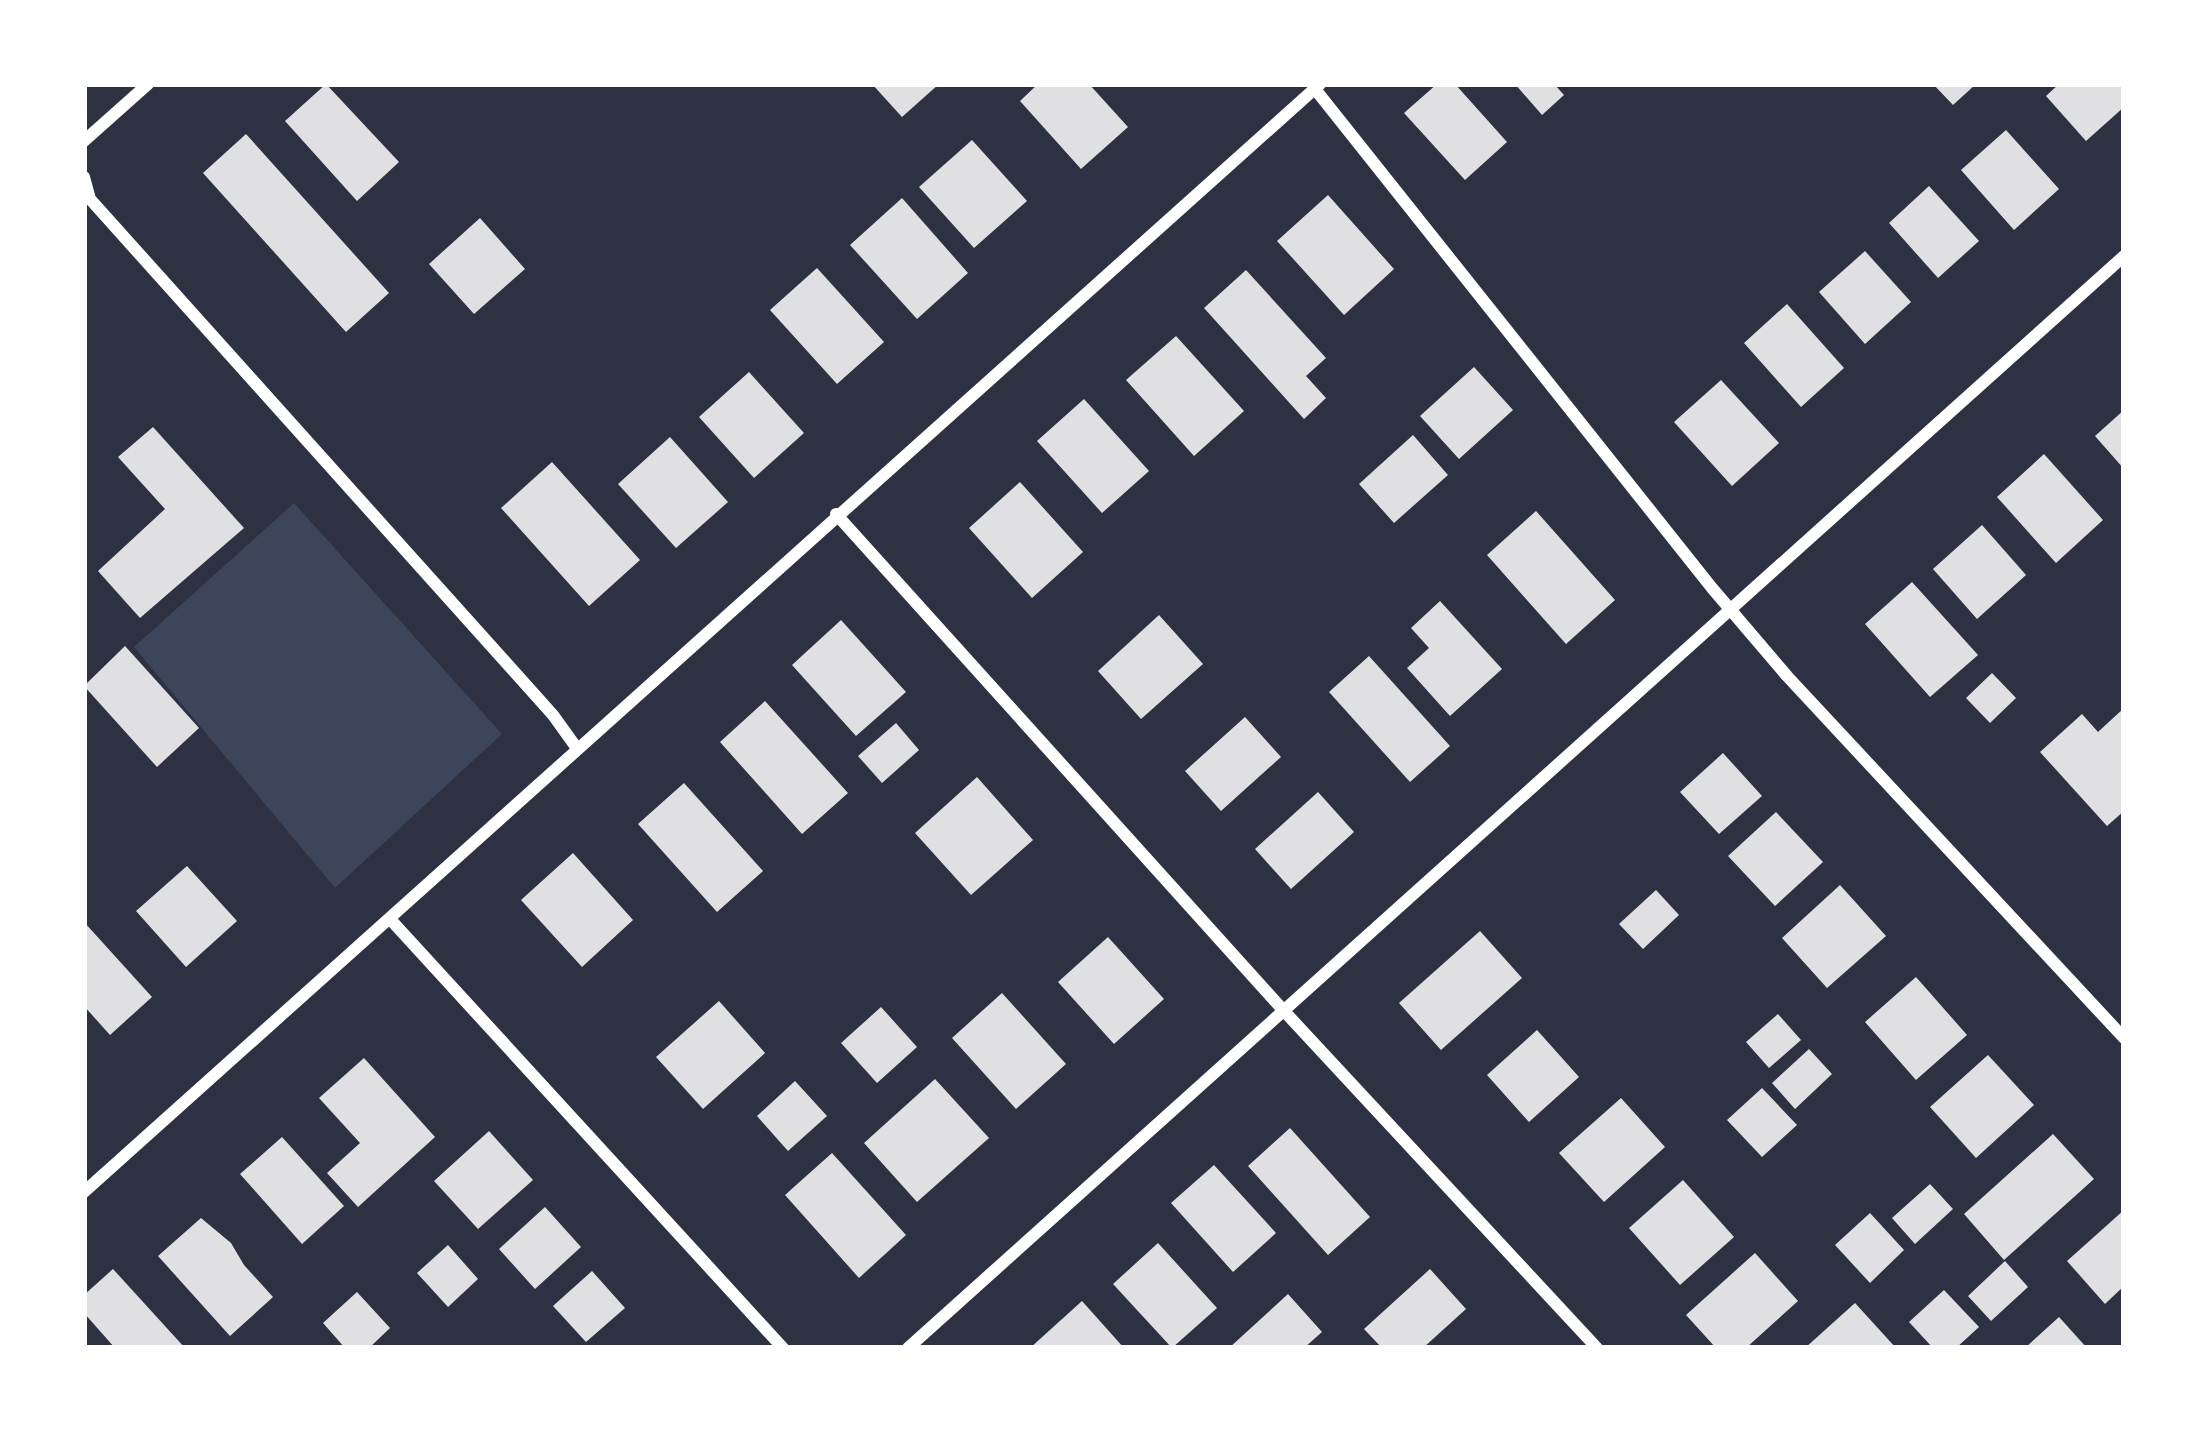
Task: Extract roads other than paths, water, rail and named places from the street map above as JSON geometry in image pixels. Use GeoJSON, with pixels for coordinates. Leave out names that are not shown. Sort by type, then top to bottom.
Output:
{"type":"FeatureCollection","features":[{"type":"Feature","properties":{"kind":"street"},"geometry":{"type":"LineString","coordinates":[[84,141],[148,84]]}},
{"type":"Feature","properties":{"kind":"street"},"geometry":{"type":"LineString","coordinates":[[84,1192],[1317,87],[1496,321],[1787,676],[2124,1038]]}},
{"type":"Feature","properties":{"kind":"street"},"geometry":{"type":"LineString","coordinates":[[84,177],[91,199],[553,715],[576,747]]}},
{"type":"Feature","properties":{"kind":"street"},"geometry":{"type":"LineString","coordinates":[[908,1348],[2124,256]]}},
{"type":"Feature","properties":{"kind":"street"},"geometry":{"type":"LineString","coordinates":[[836,514],[1284,1011],[1597,1348]]}},
{"type":"Feature","properties":{"kind":"street"},"geometry":{"type":"LineString","coordinates":[[390,919],[783,1348]]}}]}
